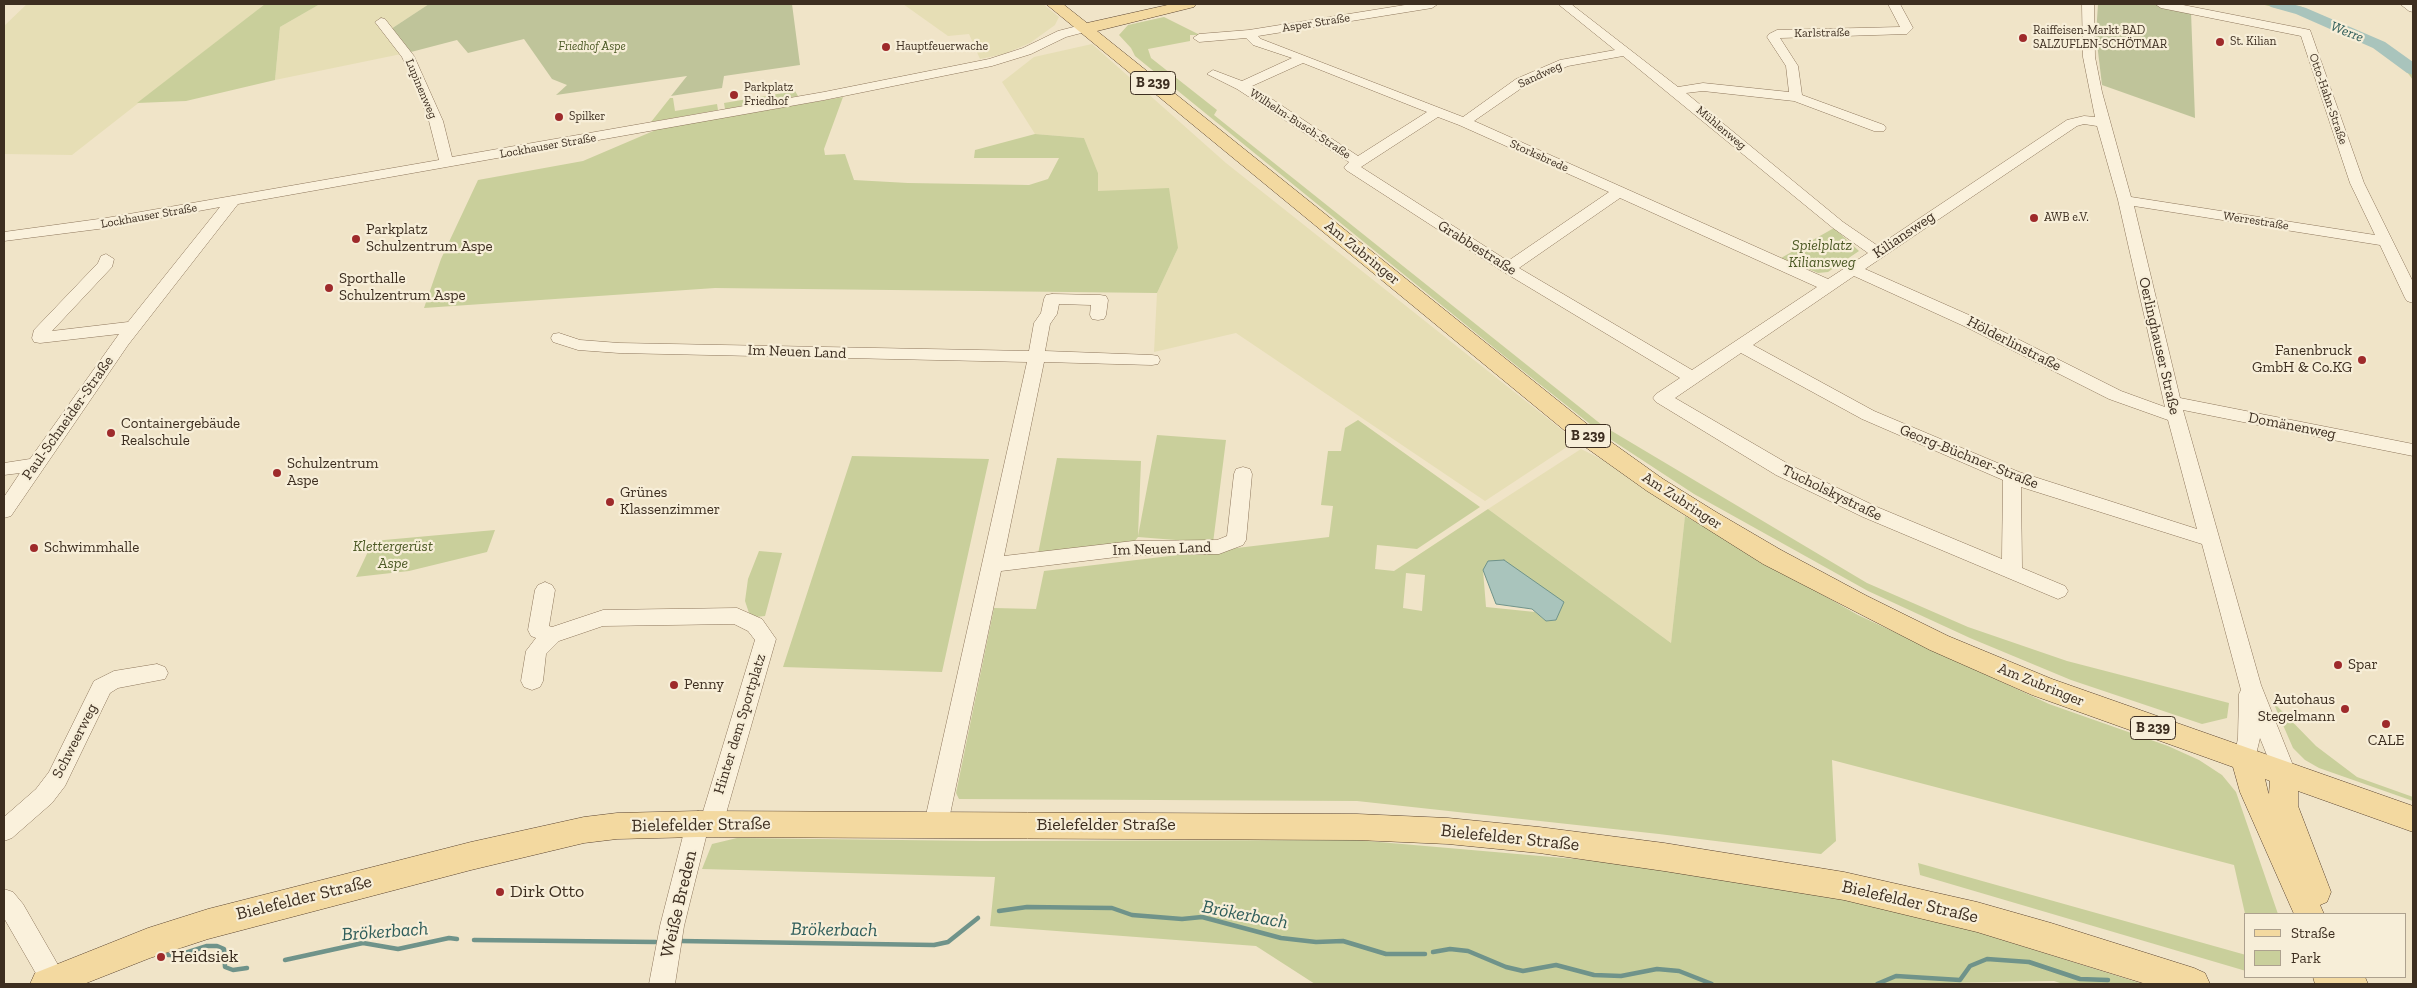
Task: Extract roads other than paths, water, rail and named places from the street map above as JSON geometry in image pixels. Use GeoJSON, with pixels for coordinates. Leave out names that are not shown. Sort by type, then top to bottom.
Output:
{"type":"FeatureCollection","features":[{"type":"Feature","properties":{"kind":"main road","name":"Am Zubringer"},"geometry":{"type":"LineString","coordinates":[[1054,4],[1589,438],[1655,485],[1772,557],[1939,643],[2042,687],[2413,819]]}},
{"type":"Feature","properties":{"kind":"main road","name":"Lockhauser Straße"},"geometry":{"type":"LineString","coordinates":[[1085,28],[1102,19],[1163,4]]}},
{"type":"Feature","properties":{"kind":"main road","name":"Lockhauser Straße"},"geometry":{"type":"LineString","coordinates":[[1085,28],[1189,4]]}},
{"type":"Feature","properties":{"kind":"main road","name":"Oerlinghauser Straße"},"geometry":{"type":"LineString","coordinates":[[2245,760],[2254,792],[2309,913]]}},
{"type":"Feature","properties":{"kind":"main road","name":"Oerlinghauser Straße"},"geometry":{"type":"LineString","coordinates":[[2285,773],[2283,806],[2325,913]]}},
{"type":"Feature","properties":{"kind":"main road","name":"Bielefelder Straße"},"geometry":{"type":"LineString","coordinates":[[52,983],[148,943],[208,924],[471,856],[584,830],[617,826],[705,824],[1357,827],[1448,831],[1539,840],[1664,856],[1844,886],[1977,917],[2051,938],[2183,982]]}},
{"type":"Feature","properties":{"kind":"street","name":"Asper Straße"},"geometry":{"type":"LineString","coordinates":[[1200,38],[1249,34],[1432,4]]}},
{"type":"Feature","properties":{"kind":"street","name":"Mühlenweg"},"geometry":{"type":"LineString","coordinates":[[1564,4],[1675,91],[1838,225],[1878,253]]}},
{"type":"Feature","properties":{"kind":"street","name":"Karlstraße"},"geometry":{"type":"LineString","coordinates":[[1796,96],[1792,66],[1773,37],[1777,34],[1903,31],[1907,28],[1894,4]]}},
{"type":"Feature","properties":{"kind":"street","name":"Oerlinghauser Straße"},"geometry":{"type":"LineString","coordinates":[[2088,4],[2089,57],[2102,122],[2125,200],[2174,409],[2208,539],[2250,685],[2285,773]]}},
{"type":"Feature","properties":{"kind":"street","name":"Otto-Hahn-Straße"},"geometry":{"type":"LineString","coordinates":[[2161,4],[2306,33],[2357,183],[2413,298]]}},
{"type":"Feature","properties":{"kind":"street"},"geometry":{"type":"LineString","coordinates":[[2406,4],[2413,8]]}},
{"type":"Feature","properties":{"kind":"street","name":"Lupinenweg"},"geometry":{"type":"LineString","coordinates":[[381,22],[408,56],[422,85],[436,121],[446,160],[444,164]]}},
{"type":"Feature","properties":{"kind":"street","name":"Lockhauser Straße"},"geometry":{"type":"LineString","coordinates":[[4,236],[78,228],[781,105],[992,62],[1027,51],[1062,34],[1085,28]]}},
{"type":"Feature","properties":{"kind":"street","name":"Storksbrede"},"geometry":{"type":"LineString","coordinates":[[1249,34],[1257,42],[1303,58],[1464,122],[1827,285]]}},
{"type":"Feature","properties":{"kind":"street","name":"Sandweg"},"geometry":{"type":"LineString","coordinates":[[1464,122],[1521,82],[1566,63],[1626,52]]}},
{"type":"Feature","properties":{"kind":"street","name":"Wilhelm-Busch-Straße"},"geometry":{"type":"LineString","coordinates":[[1242,86],[1303,58]]}},
{"type":"Feature","properties":{"kind":"street","name":"Wilhelm-Busch-Straße"},"geometry":{"type":"LineString","coordinates":[[1213,74],[1242,86],[1358,162]]}},
{"type":"Feature","properties":{"kind":"street"},"geometry":{"type":"LineString","coordinates":[[1675,91],[1703,87],[1796,96],[1879,128]]}},
{"type":"Feature","properties":{"kind":"street"},"geometry":{"type":"LineString","coordinates":[[1358,162],[1438,111]]}},
{"type":"Feature","properties":{"kind":"street","name":"Kiliansweg"},"geometry":{"type":"LineString","coordinates":[[1662,398],[1742,346],[1827,285],[1853,270],[2072,123],[2084,120],[2102,122]]}},
{"type":"Feature","properties":{"kind":"street","name":"Grabbestraße"},"geometry":{"type":"LineString","coordinates":[[1358,162],[1351,167],[1508,268],[1693,378]]}},
{"type":"Feature","properties":{"kind":"street"},"geometry":{"type":"LineString","coordinates":[[1508,268],[1619,192]]}},
{"type":"Feature","properties":{"kind":"street","name":"Werrestraße"},"geometry":{"type":"LineString","coordinates":[[2125,200],[2386,242]]}},
{"type":"Feature","properties":{"kind":"street","name":"Paul-Schneider-Straße"},"geometry":{"type":"LineString","coordinates":[[4,511],[91,382],[133,326],[233,201]]}},
{"type":"Feature","properties":{"kind":"street","name":"Paul-Schneider-Straße"},"geometry":{"type":"LineString","coordinates":[[106,259],[106,264],[40,334],[40,338],[133,326]]}},
{"type":"Feature","properties":{"kind":"street","name":"Hölderlinstraße"},"geometry":{"type":"LineString","coordinates":[[1853,270],[1972,323],[2114,395],[2174,409]]}},
{"type":"Feature","properties":{"kind":"street"},"geometry":{"type":"LineString","coordinates":[[936,824],[1042,323],[1049,314],[1052,299],[1100,300],[1098,315]]}},
{"type":"Feature","properties":{"kind":"street","name":"Im Neuen Land"},"geometry":{"type":"LineString","coordinates":[[559,338],[578,345],[619,348],[854,354],[877,352],[1152,360]]}},
{"type":"Feature","properties":{"kind":"street","name":"Georg-Büchner-Straße"},"geometry":{"type":"LineString","coordinates":[[1742,346],[1868,415],[2012,476],[2142,520],[2208,539]]}},
{"type":"Feature","properties":{"kind":"street","name":"Tucholskystraße"},"geometry":{"type":"LineString","coordinates":[[1662,398],[1721,435],[1783,470],[1870,512],[2012,570],[2058,591]]}},
{"type":"Feature","properties":{"kind":"street","name":"Domänenweg"},"geometry":{"type":"LineString","coordinates":[[2174,409],[2413,450]]}},
{"type":"Feature","properties":{"kind":"street"},"geometry":{"type":"LineString","coordinates":[[4,469],[35,466]]}},
{"type":"Feature","properties":{"kind":"street","name":"Im Neuen Land"},"geometry":{"type":"LineString","coordinates":[[991,565],[1134,548],[1219,547],[1236,540],[1243,474]]}},
{"type":"Feature","properties":{"kind":"street"},"geometry":{"type":"LineString","coordinates":[[2012,476],[2012,570]]}},
{"type":"Feature","properties":{"kind":"street"},"geometry":{"type":"LineString","coordinates":[[545,590],[538,630],[552,635]]}},
{"type":"Feature","properties":{"kind":"street","name":"Hinter dem Sportplatz"},"geometry":{"type":"LineString","coordinates":[[532,681],[536,651],[552,635],[603,618],[737,616],[755,625],[766,639],[705,824]]}},
{"type":"Feature","properties":{"kind":"street","name":"Schweerweg"},"geometry":{"type":"LineString","coordinates":[[4,831],[44,796],[57,779],[102,688],[114,680],[157,673]]}},
{"type":"Feature","properties":{"kind":"street","name":"Oerlinghauser Straße"},"geometry":{"type":"LineString","coordinates":[[2245,760],[2249,738],[2250,685]]}},
{"type":"Feature","properties":{"kind":"street","name":"Weiße Breden"},"geometry":{"type":"LineString","coordinates":[[662,984],[672,926],[705,824]]}},
{"type":"Feature","properties":{"kind":"street"},"geometry":{"type":"LineString","coordinates":[[4,900],[14,912],[52,983]]}},
{"type":"Feature","properties":{"kind":"water"},"geometry":{"type":"Polygon","coordinates":[[[1504,560],[1564,602],[1556,620],[1546,621],[1532,609],[1496,604],[1483,570],[1488,561],[1504,560]]]}},
{"type":"Feature","properties":{"kind":"waterway","name":"Werre"},"geometry":{"type":"LineString","coordinates":[[2276,4],[2301,11],[2379,45],[2413,70]]}},
{"type":"Feature","properties":{"kind":"waterway","name":"Brökerbach"},"geometry":{"type":"LineString","coordinates":[[999,911],[1027,907],[1112,908],[1132,915],[1182,919],[1202,917],[1281,938],[1316,942],[1343,941],[1386,954],[1425,954]]}},
{"type":"Feature","properties":{"kind":"waterway","name":"Brökerbach"},"geometry":{"type":"LineString","coordinates":[[680,941],[934,945],[948,942],[978,918]]}},
{"type":"Feature","properties":{"kind":"waterway","name":"Brökerbach"},"geometry":{"type":"LineString","coordinates":[[285,960],[363,943],[398,949],[449,938],[457,939]]}},
{"type":"Feature","properties":{"kind":"waterway","name":"Brökerbach"},"geometry":{"type":"LineString","coordinates":[[474,940],[656,942]]}},
{"type":"Feature","properties":{"kind":"waterway","name":"Brökerbach"},"geometry":{"type":"LineString","coordinates":[[168,955],[179,955],[207,946],[217,946],[224,949],[225,967],[233,970],[247,968]]}},
{"type":"Feature","properties":{"kind":"waterway","name":"Brökerbach"},"geometry":{"type":"LineString","coordinates":[[1433,952],[1450,949],[1468,951],[1506,967],[1523,971],[1556,965],[1594,975],[1621,976],[1657,969],[1679,971],[1712,984]]}},
{"type":"Feature","properties":{"kind":"waterway","name":"Brökerbach"},"geometry":{"type":"LineString","coordinates":[[1877,984],[1896,976],[1960,980],[1970,966],[1987,959],[2029,962],[2080,979],[2108,980]]}},
{"type":"Feature","properties":{"kind":"place","name":"Raiffeisen-Markt BAD SALZUFLEN-SCHÖTMAR"},"geometry":{"type":"Point","coordinates":[2023,38]}},
{"type":"Feature","properties":{"kind":"place","name":"St. Kilian"},"geometry":{"type":"Point","coordinates":[2220,42]}},
{"type":"Feature","properties":{"kind":"place","name":"Hauptfeuerwache"},"geometry":{"type":"Point","coordinates":[886,47]}},
{"type":"Feature","properties":{"kind":"place","name":"Parkplatz Friedhof"},"geometry":{"type":"Point","coordinates":[734,95]}},
{"type":"Feature","properties":{"kind":"place","name":"Spilker"},"geometry":{"type":"Point","coordinates":[559,117]}},
{"type":"Feature","properties":{"kind":"place","name":"AWB e.V."},"geometry":{"type":"Point","coordinates":[2034,218]}},
{"type":"Feature","properties":{"kind":"place","name":"Parkplatz Schulzentrum Aspe"},"geometry":{"type":"Point","coordinates":[356,239]}},
{"type":"Feature","properties":{"kind":"place","name":"Sporthalle Schulzentrum Aspe"},"geometry":{"type":"Point","coordinates":[329,288]}},
{"type":"Feature","properties":{"kind":"place","name":"Fanenbruck GmbH & Co.KG"},"geometry":{"type":"Point","coordinates":[2362,360]}},
{"type":"Feature","properties":{"kind":"place","name":"Containergebäude Realschule"},"geometry":{"type":"Point","coordinates":[111,433]}},
{"type":"Feature","properties":{"kind":"place","name":"Schulzentrum Aspe"},"geometry":{"type":"Point","coordinates":[277,473]}},
{"type":"Feature","properties":{"kind":"place","name":"Grünes Klassenzimmer"},"geometry":{"type":"Point","coordinates":[610,502]}},
{"type":"Feature","properties":{"kind":"place","name":"Schwimmhalle"},"geometry":{"type":"Point","coordinates":[34,548]}},
{"type":"Feature","properties":{"kind":"place","name":"Spar"},"geometry":{"type":"Point","coordinates":[2338,665]}},
{"type":"Feature","properties":{"kind":"place","name":"Penny"},"geometry":{"type":"Point","coordinates":[674,685]}},
{"type":"Feature","properties":{"kind":"place","name":"Autohaus Stegelmann"},"geometry":{"type":"Point","coordinates":[2345,709]}},
{"type":"Feature","properties":{"kind":"place","name":"CALE"},"geometry":{"type":"Point","coordinates":[2386,724]}},
{"type":"Feature","properties":{"kind":"place","name":"Dirk Otto"},"geometry":{"type":"Point","coordinates":[500,892]}},
{"type":"Feature","properties":{"kind":"place","name":"Heidsiek"},"geometry":{"type":"Point","coordinates":[161,957]}},
{"type":"Feature","properties":{"kind":"park label","name":"Friedhof Aspe"},"geometry":{"type":"Point","coordinates":[592,47]}},
{"type":"Feature","properties":{"kind":"park label","name":"Spielplatz Kiliansweg"},"geometry":{"type":"Point","coordinates":[1822,254]}},
{"type":"Feature","properties":{"kind":"park label","name":"Klettergerüst Aspe"},"geometry":{"type":"Point","coordinates":[393,556]}}]}
